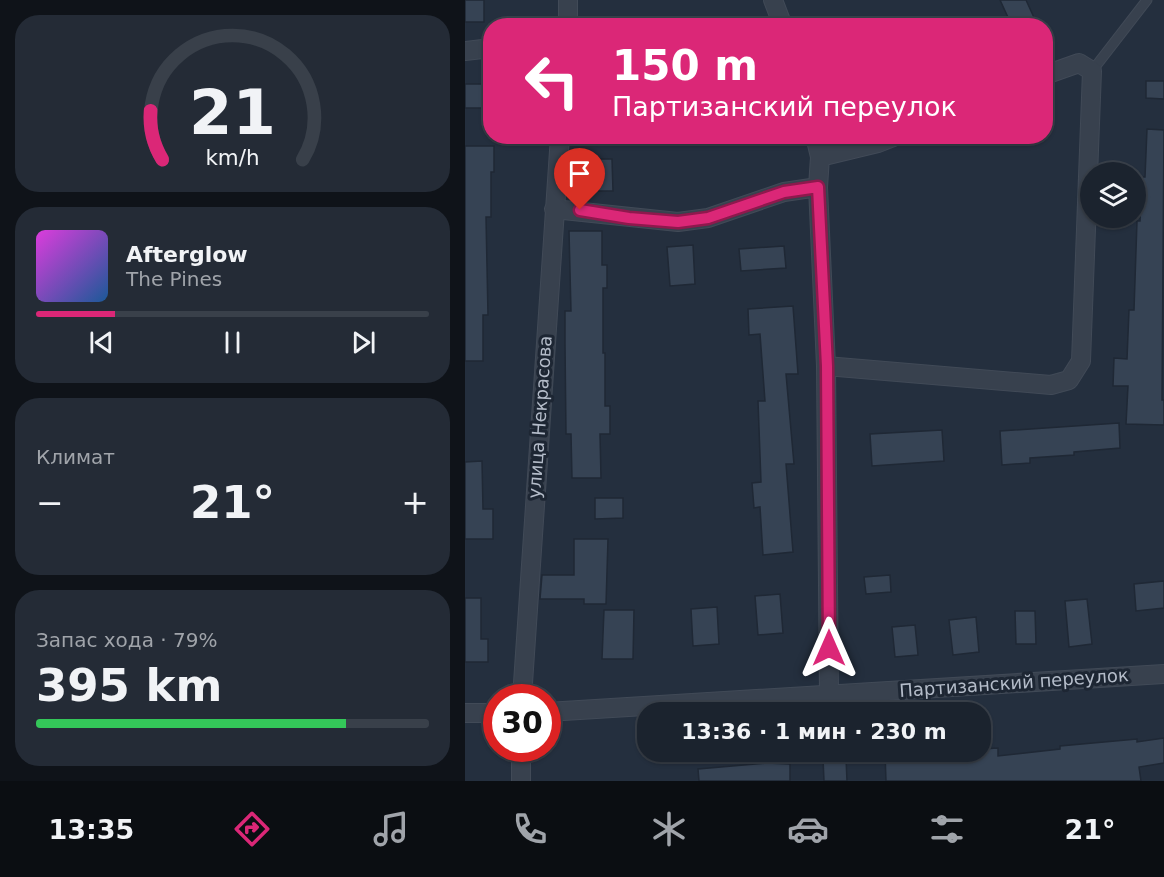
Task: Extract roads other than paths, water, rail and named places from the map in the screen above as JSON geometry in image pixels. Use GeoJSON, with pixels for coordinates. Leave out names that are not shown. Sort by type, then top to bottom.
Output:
{"type":"FeatureCollection","features":[{"type":"Feature","properties":{"kind":"street"},"geometry":{"type":"LineString","coordinates":[[773,0],[780,18]]}},
{"type":"Feature","properties":{"kind":"street"},"geometry":{"type":"LineString","coordinates":[[465,51],[483,49]]}},
{"type":"Feature","properties":{"kind":"street"},"geometry":{"type":"LineString","coordinates":[[827,366],[1051,385],[1069,380],[1080,361],[1092,71],[1079,63],[1053,72]]}},
{"type":"Feature","properties":{"kind":"street","name":"улица Некрасова"},"geometry":{"type":"LineString","coordinates":[[523,684],[559,144]]}},
{"type":"Feature","properties":{"kind":"street"},"geometry":{"type":"LineString","coordinates":[[817,144],[820,157],[818,187],[827,366],[829,694]]}},
{"type":"Feature","properties":{"kind":"street"},"geometry":{"type":"LineString","coordinates":[[820,157],[874,144]]}},
{"type":"Feature","properties":{"kind":"street"},"geometry":{"type":"LineString","coordinates":[[554,209],[678,222],[708,218],[784,192],[818,187]]}},
{"type":"Feature","properties":{"kind":"street","name":"Партизанский переулок"},"geometry":{"type":"LineString","coordinates":[[561,711],[1164,674]]}},
{"type":"Feature","properties":{"kind":"street"},"geometry":{"type":"LineString","coordinates":[[465,713],[483,714]]}},
{"type":"Feature","properties":{"kind":"street"},"geometry":{"type":"LineString","coordinates":[[521,762],[521,781]]}},
{"type":"Feature","properties":{"kind":"lane"},"geometry":{"type":"LineString","coordinates":[[1092,71],[1147,0]]}}]}
